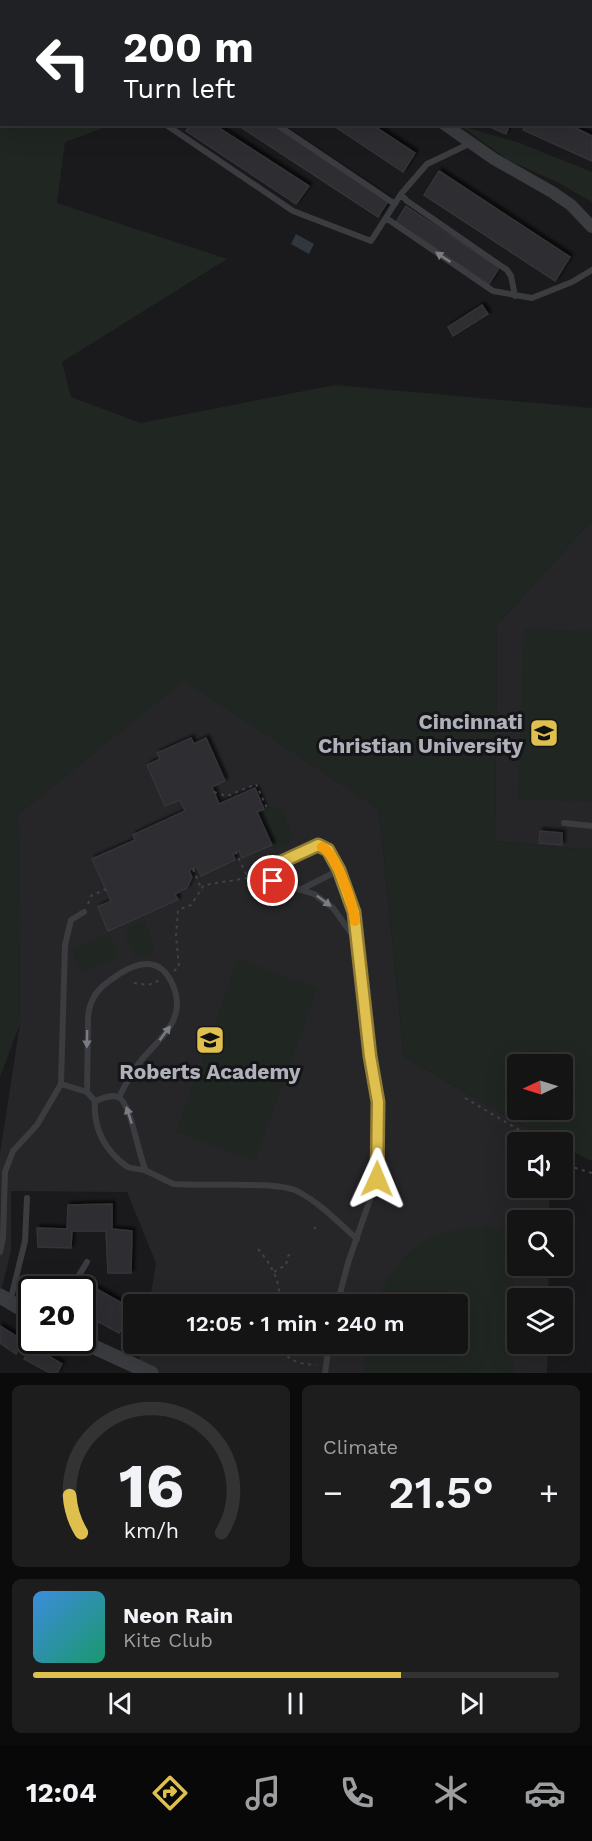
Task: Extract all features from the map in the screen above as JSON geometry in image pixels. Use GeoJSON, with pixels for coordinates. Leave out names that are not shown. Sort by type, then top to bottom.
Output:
{"type":"FeatureCollection","features":[{"type":"Feature","properties":{"kind":"street"},"geometry":{"type":"LineString","coordinates":[[447,126],[494,159],[571,205],[592,227]]}},
{"type":"Feature","properties":{"kind":"street"},"geometry":{"type":"LineString","coordinates":[[5,1299],[18,1307]]}},
{"type":"Feature","properties":{"kind":"street"},"geometry":{"type":"LineString","coordinates":[[96,1348],[151,1373]]}},
{"type":"Feature","properties":{"kind":"lane"},"geometry":{"type":"LineString","coordinates":[[168,126],[293,211],[371,241],[401,194],[428,164],[471,144]]}},
{"type":"Feature","properties":{"kind":"lane"},"geometry":{"type":"LineString","coordinates":[[279,126],[395,204]]}},
{"type":"Feature","properties":{"kind":"lane"},"geometry":{"type":"LineString","coordinates":[[401,194],[407,201],[507,270],[511,276],[514,296]]}},
{"type":"Feature","properties":{"kind":"lane"},"geometry":{"type":"LineString","coordinates":[[386,218],[489,289],[514,296],[532,298],[572,282],[592,270]]}},
{"type":"Feature","properties":{"kind":"lane"},"geometry":{"type":"LineString","coordinates":[[564,823],[592,826]]}},
{"type":"Feature","properties":{"kind":"lane"},"geometry":{"type":"LineString","coordinates":[[340,1294],[377,1179],[378,1102],[370,1056],[354,912],[339,870],[328,850],[318,845],[277,864],[271,872],[273,881],[314,894],[333,908],[356,940]]}},
{"type":"Feature","properties":{"kind":"lane"},"geometry":{"type":"LineString","coordinates":[[300,890],[339,870]]}},
{"type":"Feature","properties":{"kind":"lane"},"geometry":{"type":"LineString","coordinates":[[0,1252],[3,1238],[5,1172],[13,1151],[36,1125],[61,1084],[65,945],[71,920],[84,912]]}},
{"type":"Feature","properties":{"kind":"lane"},"geometry":{"type":"LineString","coordinates":[[87,1092],[88,1021],[93,998],[100,988],[124,970],[135,964],[145,963],[156,966],[169,975],[175,991],[177,1007],[175,1020],[166,1034],[129,1076],[119,1097]]}},
{"type":"Feature","properties":{"kind":"lane"},"geometry":{"type":"LineString","coordinates":[[61,1084],[87,1092],[95,1101],[94,1118],[105,1144],[128,1167],[146,1171],[174,1184],[271,1186],[297,1190],[328,1212],[357,1239]]}},
{"type":"Feature","properties":{"kind":"lane"},"geometry":{"type":"LineString","coordinates":[[95,1101],[111,1096],[119,1097],[126,1104],[140,1158],[146,1171]]}},
{"type":"Feature","properties":{"kind":"lane"},"geometry":{"type":"LineString","coordinates":[[5,1299],[25,1241],[27,1198]]}},
{"type":"Feature","properties":{"kind":"lane"},"geometry":{"type":"LineString","coordinates":[[78,1276],[87,1262]]}},
{"type":"Feature","properties":{"kind":"lane"},"geometry":{"type":"LineString","coordinates":[[325,1373],[327,1354]]}},
{"type":"Feature","properties":{"kind":"path"},"geometry":{"type":"LineString","coordinates":[[214,792],[228,796],[256,784],[267,808]]}},
{"type":"Feature","properties":{"kind":"path"},"geometry":{"type":"LineString","coordinates":[[172,973],[179,967],[176,936],[178,910],[191,905],[204,885],[248,878],[236,853]]}},
{"type":"Feature","properties":{"kind":"path"},"geometry":{"type":"LineString","coordinates":[[193,868],[202,890]]}},
{"type":"Feature","properties":{"kind":"path"},"geometry":{"type":"LineString","coordinates":[[84,912],[91,896],[106,889]]}},
{"type":"Feature","properties":{"kind":"path"},"geometry":{"type":"LineString","coordinates":[[134,983],[148,985],[161,980]]}},
{"type":"Feature","properties":{"kind":"path"},"geometry":{"type":"LineString","coordinates":[[465,1098],[522,1132]]}},
{"type":"Feature","properties":{"kind":"path"},"geometry":{"type":"LineString","coordinates":[[573,1167],[592,1173]]}},
{"type":"Feature","properties":{"kind":"path"},"geometry":{"type":"LineString","coordinates":[[314,1229],[319,1224]]}},
{"type":"Feature","properties":{"kind":"path"},"geometry":{"type":"LineString","coordinates":[[258,1249],[268,1260],[274,1272],[280,1294]]}},
{"type":"Feature","properties":{"kind":"path"},"geometry":{"type":"LineString","coordinates":[[274,1272],[286,1265],[288,1256],[292,1252]]}},
{"type":"Feature","properties":{"kind":"path"},"geometry":{"type":"LineString","coordinates":[[285,1354],[293,1361],[316,1365]]}},
{"type":"Feature","properties":{"kind":"shaded area"},"geometry":{"type":"Polygon","coordinates":[[[0,126],[108,126],[65,142],[57,203],[227,259],[62,362],[71,397],[141,423],[335,385],[592,408],[592,523],[585,527],[497,625],[495,841],[592,850],[592,1161],[573,1152],[573,1132],[533,1132],[513,1120],[573,1120],[573,1054],[507,1054],[507,1117],[404,1056],[379,809],[184,681],[18,814],[20,1024],[0,1077],[0,126]]]}},
{"type":"Feature","properties":{"kind":"shaded area"},"geometry":{"type":"Polygon","coordinates":[[[461,126],[517,142],[592,172],[592,202],[557,182],[508,160],[461,126]]]}},
{"type":"Feature","properties":{"kind":"shaded area"},"geometry":{"type":"Polygon","coordinates":[[[296,234],[314,244],[309,254],[291,244],[296,234]]]}},
{"type":"Feature","properties":{"kind":"shaded area","name":"Cincinnati Christian University"},"geometry":{"type":"Polygon","coordinates":[[[592,523],[592,850],[495,841],[497,625],[585,527],[592,523]]]}},
{"type":"Feature","properties":{"kind":"shaded area"},"geometry":{"type":"Polygon","coordinates":[[[524,629],[592,631],[592,802],[518,799],[524,629]]]}},
{"type":"Feature","properties":{"kind":"shaded area","name":"Roberts Academy"},"geometry":{"type":"Polygon","coordinates":[[[184,680],[379,809],[404,1056],[507,1117],[507,1120],[513,1120],[533,1132],[507,1132],[507,1198],[550,1198],[549,1210],[507,1210],[507,1276],[549,1276],[548,1288],[507,1288],[507,1354],[548,1354],[547,1373],[151,1373],[138,1368],[140,1354],[468,1354],[468,1294],[151,1294],[156,1263],[127,1192],[11,1191],[11,1250],[0,1296],[0,1154],[20,1024],[18,814],[184,680]]]}},
{"type":"Feature","properties":{"kind":"shaded area"},"geometry":{"type":"Polygon","coordinates":[[[270,807],[280,808],[292,833],[290,843],[274,850],[257,812],[270,807]]]}},
{"type":"Feature","properties":{"kind":"shaded area"},"geometry":{"type":"Polygon","coordinates":[[[145,920],[154,945],[152,956],[134,955],[125,936],[130,927],[145,920]]]}},
{"type":"Feature","properties":{"kind":"shaded area"},"geometry":{"type":"Polygon","coordinates":[[[109,933],[119,957],[81,973],[71,949],[109,933]]]}},
{"type":"Feature","properties":{"kind":"shaded area"},"geometry":{"type":"Polygon","coordinates":[[[238,959],[317,988],[255,1161],[176,1132],[238,959]]]}},
{"type":"Feature","properties":{"kind":"shaded area"},"geometry":{"type":"Polygon","coordinates":[[[473,1227],[507,1227],[507,1276],[514,1276],[514,1288],[507,1288],[507,1354],[514,1354],[514,1373],[364,1373],[365,1354],[468,1354],[468,1294],[380,1294],[391,1274],[406,1255],[425,1240],[445,1232],[473,1227]]]}},
{"type":"Feature","properties":{"kind":"building"},"geometry":{"type":"Polygon","coordinates":[[[189,126],[216,126],[309,186],[296,204],[186,131],[189,126]]]}},
{"type":"Feature","properties":{"kind":"building"},"geometry":{"type":"Polygon","coordinates":[[[239,126],[275,126],[388,201],[378,217],[239,126]]]}},
{"type":"Feature","properties":{"kind":"building"},"geometry":{"type":"Polygon","coordinates":[[[334,126],[374,126],[415,153],[403,172],[334,126]]]}},
{"type":"Feature","properties":{"kind":"building"},"geometry":{"type":"Polygon","coordinates":[[[488,126],[509,126],[506,134],[488,126]]]}},
{"type":"Feature","properties":{"kind":"building"},"geometry":{"type":"Polygon","coordinates":[[[525,126],[572,126],[592,136],[592,161],[523,130],[525,126]]]}},
{"type":"Feature","properties":{"kind":"building"},"geometry":{"type":"Polygon","coordinates":[[[439,171],[570,257],[555,281],[424,195],[439,171]]]}},
{"type":"Feature","properties":{"kind":"building"},"geometry":{"type":"Polygon","coordinates":[[[406,206],[499,268],[489,284],[396,222],[406,206]]]}},
{"type":"Feature","properties":{"kind":"building"},"geometry":{"type":"Polygon","coordinates":[[[482,305],[488,314],[453,336],[448,327],[482,305]]]}},
{"type":"Feature","properties":{"kind":"building"},"geometry":{"type":"Polygon","coordinates":[[[191,738],[194,744],[206,738],[225,781],[212,787],[219,804],[255,788],[264,809],[257,812],[272,845],[242,858],[239,851],[233,854],[235,860],[201,876],[197,867],[189,870],[192,877],[187,888],[175,894],[178,900],[108,931],[98,907],[111,901],[92,859],[135,840],[133,835],[185,811],[180,800],[165,806],[147,765],[160,759],[157,753],[191,738]]]}},
{"type":"Feature","properties":{"kind":"building"},"geometry":{"type":"Polygon","coordinates":[[[540,831],[562,833],[562,845],[539,843],[540,831]]]}},
{"type":"Feature","properties":{"kind":"building"},"geometry":{"type":"Polygon","coordinates":[[[112,1204],[112,1229],[132,1231],[131,1273],[108,1273],[106,1231],[72,1231],[71,1248],[38,1247],[37,1228],[67,1229],[68,1205],[112,1204]]]}},
{"type":"Feature","properties":{"kind":"building"},"geometry":{"type":"Polygon","coordinates":[[[96,1289],[123,1304],[123,1327],[119,1333],[96,1321],[96,1289]]]}},
{"type":"Feature","properties":{"kind":"building"},"geometry":{"type":"Polygon","coordinates":[[[0,1326],[18,1337],[18,1351],[16,1354],[0,1343],[0,1326]]]}},
{"type":"Feature","properties":{"kind":"building"},"geometry":{"type":"Polygon","coordinates":[[[27,1354],[45,1354],[62,1364],[57,1373],[50,1373],[24,1359],[27,1354]]]}},
{"type":"Feature","properties":{"kind":"slow traffic"},"geometry":{"type":"LineString","coordinates":[[322,847],[328,850],[339,870],[355,921]]}},
{"type":"Feature","properties":{"kind":"place","name":"Cincinnati Christian University"},"geometry":{"type":"Point","coordinates":[544,733]}},
{"type":"Feature","properties":{"kind":"place","name":"Roberts Academy"},"geometry":{"type":"Point","coordinates":[210,1040]}},
{"type":"Feature","properties":{"kind":"route"},"geometry":{"type":"LineString","coordinates":[[273,881],[271,872],[277,864],[318,845],[328,850],[339,870],[354,912],[370,1056],[378,1102],[377,1179]]}}]}
